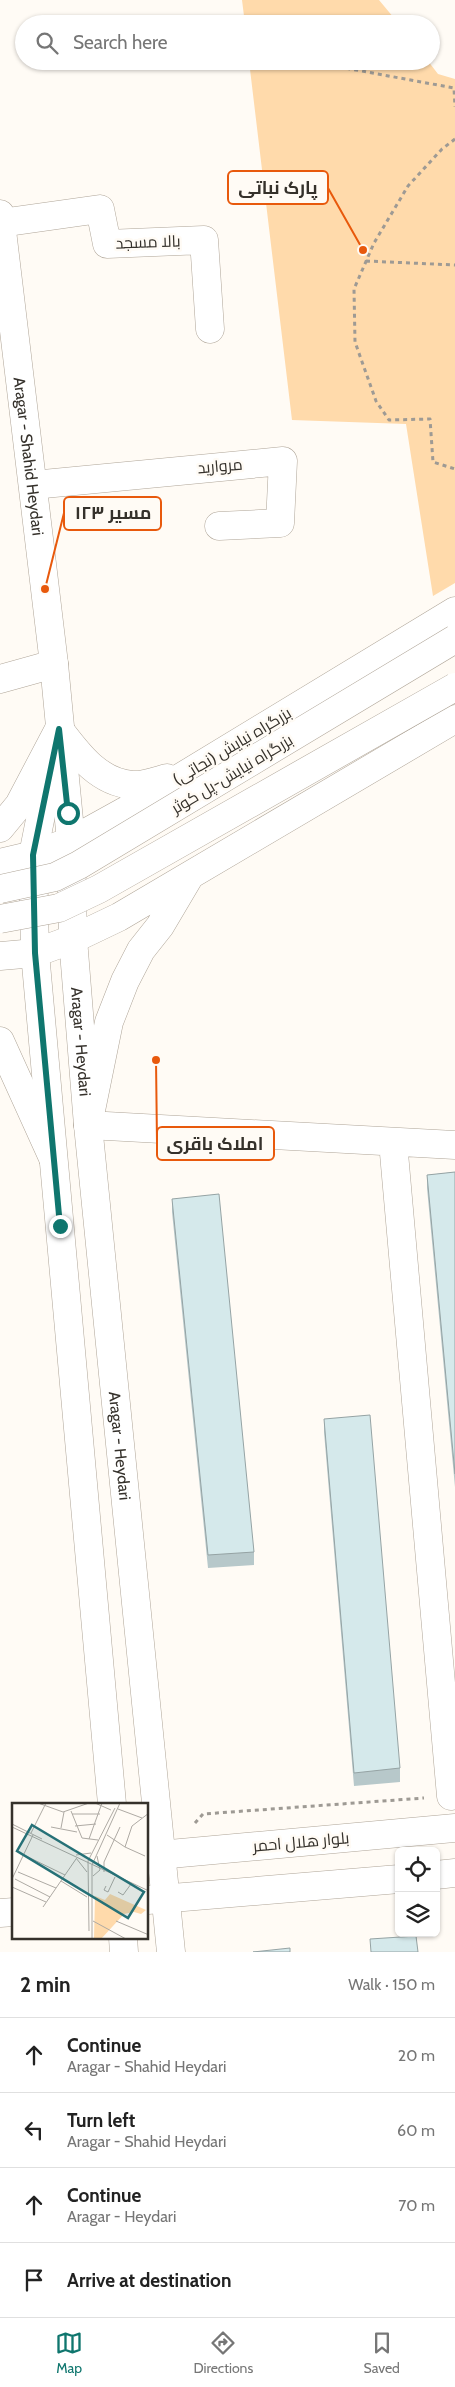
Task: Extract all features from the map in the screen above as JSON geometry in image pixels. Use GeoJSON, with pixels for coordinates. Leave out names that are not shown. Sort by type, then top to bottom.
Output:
{"type":"FeatureCollection","features":[{"type":"Feature","properties":{"kind":"main road","name":"بالا مسجد"},"geometry":{"type":"LineString","coordinates":[[0,219],[100,209],[108,244],[204,240],[210,329]]}},
{"type":"Feature","properties":{"kind":"main road","name":"Aragar - Shahid Heydari"},"geometry":{"type":"LineString","coordinates":[[0,219],[54,664],[71,841],[73,939]]}},
{"type":"Feature","properties":{"kind":"main road","name":"مروارید"},"geometry":{"type":"LineString","coordinates":[[33,484],[283,460],[280,523],[219,526]]}},
{"type":"Feature","properties":{"kind":"main road","name":"بزرگراه نیایش (نجاتی)"},"geometry":{"type":"LineString","coordinates":[[0,863],[33,855],[71,841],[185,775],[455,611]]}},
{"type":"Feature","properties":{"kind":"main road","name":"بزرگراه نیایش-پل کوثر"},"geometry":{"type":"LineString","coordinates":[[0,889],[55,877],[79,865],[455,638]]}},
{"type":"Feature","properties":{"kind":"main road"},"geometry":{"type":"LineString","coordinates":[[0,680],[54,664]]}},
{"type":"Feature","properties":{"kind":"main road","name":"بزرگراه نیایش-پل کوثر"},"geometry":{"type":"LineString","coordinates":[[0,919],[59,908],[99,889],[455,687]]}},
{"type":"Feature","properties":{"kind":"main road"},"geometry":{"type":"LineString","coordinates":[[0,956],[35,953],[73,939],[119,917],[455,719]]}},
{"type":"Feature","properties":{"kind":"main road","name":"Aragar - Shahid Heydari"},"geometry":{"type":"LineString","coordinates":[[35,953],[33,855],[59,729]]}},
{"type":"Feature","properties":{"kind":"main road"},"geometry":{"type":"LineString","coordinates":[[0,828],[18,805],[59,729],[78,754],[110,781],[133,785],[185,775]]}},
{"type":"Feature","properties":{"kind":"main road"},"geometry":{"type":"LineString","coordinates":[[191,875],[160,926],[142,950],[118,997],[108,1022],[88,1125],[455,1145]]}},
{"type":"Feature","properties":{"kind":"main road","name":"Aragar - Heydari"},"geometry":{"type":"LineString","coordinates":[[73,939],[88,1125],[155,1856],[157,1900],[171,1952]]}},
{"type":"Feature","properties":{"kind":"main road"},"geometry":{"type":"LineString","coordinates":[[35,953],[112,1803]]}},
{"type":"Feature","properties":{"kind":"main road"},"geometry":{"type":"LineString","coordinates":[[0,1041],[53,1158]]}},
{"type":"Feature","properties":{"kind":"main road"},"geometry":{"type":"LineString","coordinates":[[393,1142],[451,1796]]}},
{"type":"Feature","properties":{"kind":"main road","name":"بلوار هلال احمر"},"geometry":{"type":"LineString","coordinates":[[155,1856],[455,1828]]}},
{"type":"Feature","properties":{"kind":"main road"},"geometry":{"type":"LineString","coordinates":[[440,1875],[455,1874]]}},
{"type":"Feature","properties":{"kind":"main road"},"geometry":{"type":"LineString","coordinates":[[157,1900],[395,1879]]}},
{"type":"Feature","properties":{"kind":"path"},"geometry":{"type":"LineString","coordinates":[[356,70],[454,88],[455,106]]}},
{"type":"Feature","properties":{"kind":"path"},"geometry":{"type":"LineString","coordinates":[[455,139],[442,149],[408,186],[374,243],[354,289],[355,342],[376,401],[389,420],[430,419],[433,462],[455,469]]}},
{"type":"Feature","properties":{"kind":"path"},"geometry":{"type":"LineString","coordinates":[[366,262],[455,265]]}},
{"type":"Feature","properties":{"kind":"path"},"geometry":{"type":"LineString","coordinates":[[155,1856],[204,1814],[451,1796]]}},
{"type":"Feature","properties":{"kind":"shaded area"},"geometry":{"type":"Polygon","coordinates":[[[242,0],[379,0],[392,15],[244,15],[242,0]]]}},
{"type":"Feature","properties":{"kind":"shaded area"},"geometry":{"type":"Polygon","coordinates":[[[250,70],[435,70],[438,74],[455,79],[455,583],[433,596],[406,424],[292,420],[250,70]]]}},
{"type":"Feature","properties":{"kind":"building"},"geometry":{"type":"Polygon","coordinates":[[[455,1172],[455,1474],[427,1175],[455,1172]]]}},
{"type":"Feature","properties":{"kind":"building"},"geometry":{"type":"Polygon","coordinates":[[[219,1194],[254,1552],[208,1555],[172,1199],[219,1194]]]}},
{"type":"Feature","properties":{"kind":"building"},"geometry":{"type":"Polygon","coordinates":[[[370,1415],[400,1768],[354,1773],[324,1419],[370,1415]]]}},
{"type":"Feature","properties":{"kind":"building"},"geometry":{"type":"Polygon","coordinates":[[[416,1937],[418,1952],[371,1952],[370,1939],[416,1937]]]}},
{"type":"Feature","properties":{"kind":"building"},"geometry":{"type":"Polygon","coordinates":[[[290,1948],[290,1952],[253,1952],[290,1948]]]}},
{"type":"Feature","properties":{"kind":"place","name":"پارک نباتی"},"geometry":{"type":"Point","coordinates":[363,250]}},
{"type":"Feature","properties":{"kind":"place","name":"مسیر ۱۲۳"},"geometry":{"type":"Point","coordinates":[45,589]}},
{"type":"Feature","properties":{"kind":"place","name":"املاک باقری"},"geometry":{"type":"Point","coordinates":[156,1060]}},
{"type":"Feature","properties":{"kind":"route"},"geometry":{"type":"LineString","coordinates":[[60,1226],[35,953],[33,855],[59,729],[68,813]]}}]}
